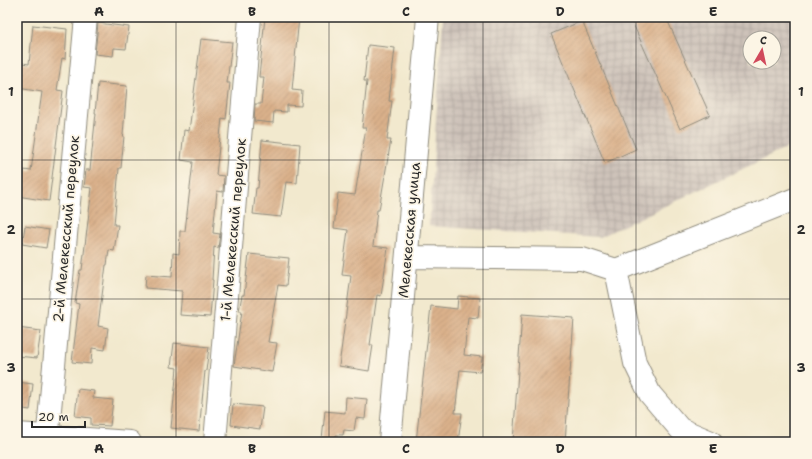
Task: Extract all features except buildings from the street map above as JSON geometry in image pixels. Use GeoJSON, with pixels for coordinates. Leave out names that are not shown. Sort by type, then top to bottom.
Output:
{"type":"FeatureCollection","features":[{"type":"Feature","properties":{"kind":"street","name":"2-й Мелекесский переулок"},"geometry":{"type":"LineString","coordinates":[[47,439],[86,17]]}},
{"type":"Feature","properties":{"kind":"street","name":"1-й Мелекесский переулок"},"geometry":{"type":"LineString","coordinates":[[215,442],[250,17]]}},
{"type":"Feature","properties":{"kind":"street","name":"Мелекесская улица"},"geometry":{"type":"LineString","coordinates":[[390,442],[428,17]]}},
{"type":"Feature","properties":{"kind":"street"},"geometry":{"type":"LineString","coordinates":[[407,257],[582,259],[616,270],[795,199]]}},
{"type":"Feature","properties":{"kind":"street"},"geometry":{"type":"LineString","coordinates":[[616,270],[635,363],[650,394],[680,429],[711,442]]}},
{"type":"Feature","properties":{"kind":"street"},"geometry":{"type":"LineString","coordinates":[[17,434],[47,439],[130,442]]}},
{"type":"Feature","properties":{"kind":"shaded area"},"geometry":{"type":"Polygon","coordinates":[[[443,17],[795,17],[795,144],[600,237],[429,226],[443,17]]]}}]}
